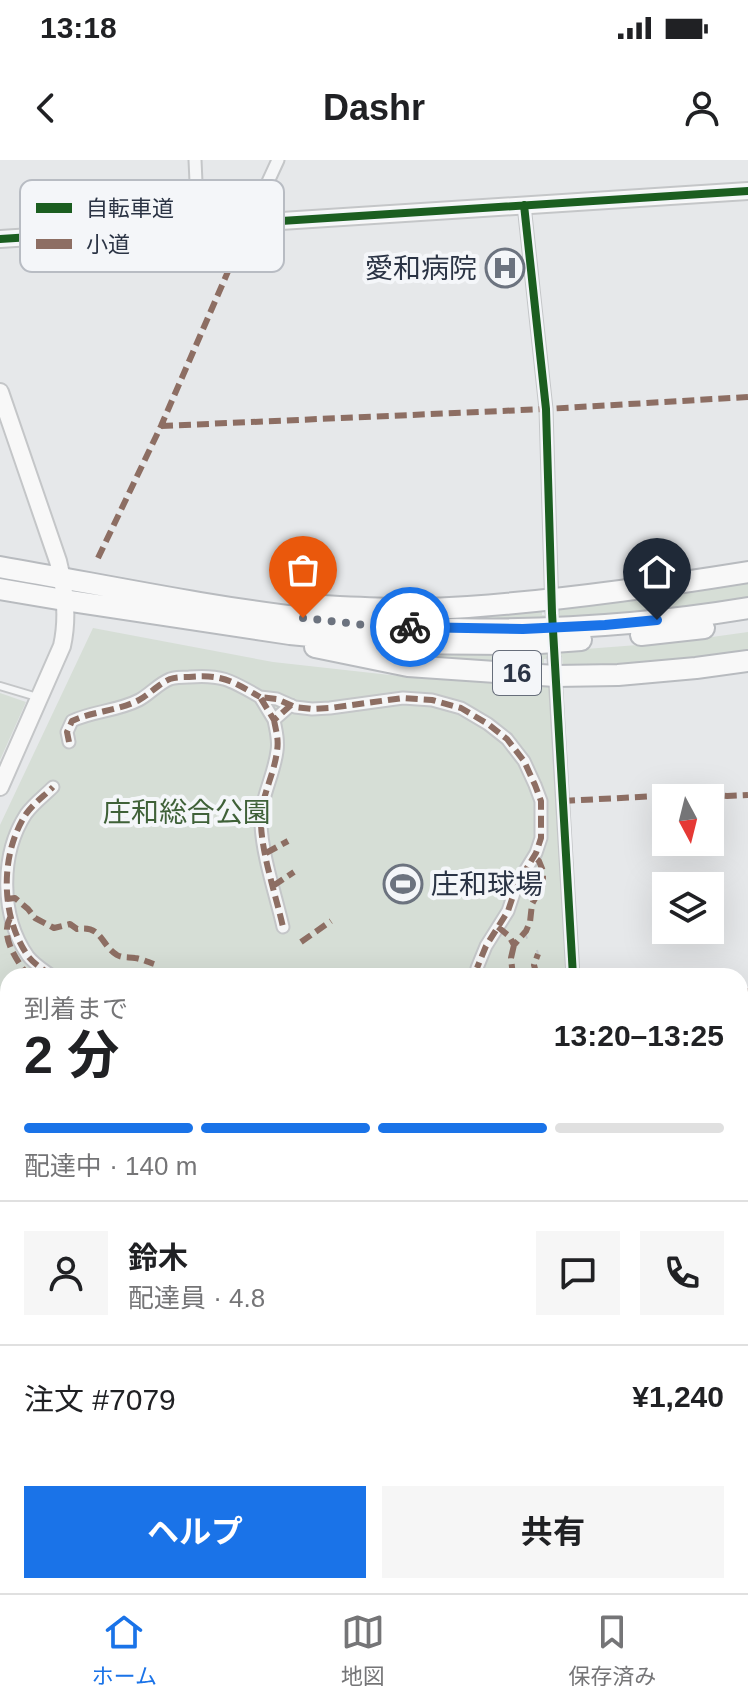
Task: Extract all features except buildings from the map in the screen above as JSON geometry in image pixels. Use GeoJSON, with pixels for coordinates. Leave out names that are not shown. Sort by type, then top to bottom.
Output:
{"type":"FeatureCollection","features":[{"type":"Feature","properties":{"kind":"highway","name":"16"},"geometry":{"type":"LineString","coordinates":[[0,567],[250,611],[383,627],[523,629],[605,625],[748,608]]}},
{"type":"Feature","properties":{"kind":"highway","name":"16"},"geometry":{"type":"LineString","coordinates":[[143,591],[167,590],[280,604],[380,609],[552,606],[748,572]]}},
{"type":"Feature","properties":{"kind":"highway","name":"16"},"geometry":{"type":"LineString","coordinates":[[0,589],[290,634],[384,643],[526,644],[673,633],[748,622]]}},
{"type":"Feature","properties":{"kind":"highway","name":"16"},"geometry":{"type":"LineString","coordinates":[[290,634],[308,646],[408,666],[555,666],[634,674],[748,661]]}},
{"type":"Feature","properties":{"kind":"street"},"geometry":{"type":"LineString","coordinates":[[195,160],[196,180]]}},
{"type":"Feature","properties":{"kind":"street"},"geometry":{"type":"LineString","coordinates":[[269,180],[278,160]]}},
{"type":"Feature","properties":{"kind":"street"},"geometry":{"type":"LineString","coordinates":[[284,221],[748,191]]}},
{"type":"Feature","properties":{"kind":"street"},"geometry":{"type":"LineString","coordinates":[[524,205],[546,409],[552,606]]}},
{"type":"Feature","properties":{"kind":"street"},"geometry":{"type":"LineString","coordinates":[[0,239],[20,238]]}},
{"type":"Feature","properties":{"kind":"street"},"geometry":{"type":"LineString","coordinates":[[0,392],[55,552],[64,600],[62,646],[0,787]]}},
{"type":"Feature","properties":{"kind":"street"},"geometry":{"type":"LineString","coordinates":[[555,666],[573,968]]}},
{"type":"Feature","properties":{"kind":"street"},"geometry":{"type":"LineString","coordinates":[[69,742],[67,732],[72,721],[140,700],[173,678],[220,677],[260,697],[312,709],[403,698],[432,700],[461,708],[507,739],[524,761],[541,801],[541,838],[536,853],[517,884],[508,911],[486,946],[477,968]]}},
{"type":"Feature","properties":{"kind":"street"},"geometry":{"type":"LineString","coordinates":[[260,697],[274,720],[278,738],[260,823],[283,927]]}},
{"type":"Feature","properties":{"kind":"street"},"geometry":{"type":"LineString","coordinates":[[274,720],[291,705]]}},
{"type":"Feature","properties":{"kind":"street"},"geometry":{"type":"LineString","coordinates":[[42,968],[30,958],[18,939],[8,912],[6,862],[24,816],[53,787]]}},
{"type":"Feature","properties":{"kind":"lane"},"geometry":{"type":"LineString","coordinates":[[0,686],[40,699]]}},
{"type":"Feature","properties":{"kind":"path"},"geometry":{"type":"LineString","coordinates":[[525,933],[528,941]]}},
{"type":"Feature","properties":{"kind":"green space"},"geometry":{"type":"Polygon","coordinates":[[[748,578],[748,601],[571,619],[415,621],[284,609],[542,604],[542,615],[559,615],[559,603],[748,578]]]}},
{"type":"Feature","properties":{"kind":"green space","name":"庄和総合公園"},"geometry":{"type":"Polygon","coordinates":[[[93,628],[273,662],[399,676],[551,686],[567,968],[0,968],[0,825],[93,628]]]}},
{"type":"Feature","properties":{"kind":"green space"},"geometry":{"type":"Polygon","coordinates":[[[748,632],[748,656],[563,669],[562,657],[544,659],[544,670],[476,665],[332,646],[547,652],[676,642],[748,632]]]}},
{"type":"Feature","properties":{"kind":"green space"},"geometry":{"type":"Polygon","coordinates":[[[0,693],[26,702],[0,760],[0,693]]]}},
{"type":"Feature","properties":{"kind":"marked path"},"geometry":{"type":"LineString","coordinates":[[98,558],[161,426],[228,272]]}},
{"type":"Feature","properties":{"kind":"marked path"},"geometry":{"type":"LineString","coordinates":[[161,426],[748,397]]}},
{"type":"Feature","properties":{"kind":"marked path"},"geometry":{"type":"LineString","coordinates":[[69,742],[67,732],[72,721],[131,704],[172,678],[219,678],[260,697]]}},
{"type":"Feature","properties":{"kind":"marked path"},"geometry":{"type":"LineString","coordinates":[[291,705],[274,720],[260,697],[312,709],[403,698],[432,700],[461,708],[488,724],[507,739],[524,761],[541,801],[541,838],[536,853],[517,884],[508,911],[486,946],[477,968]]}},
{"type":"Feature","properties":{"kind":"marked path"},"geometry":{"type":"LineString","coordinates":[[274,720],[278,747],[261,824],[283,927]]}},
{"type":"Feature","properties":{"kind":"marked path"},"geometry":{"type":"LineString","coordinates":[[40,968],[30,959],[12,923],[8,904],[8,866],[11,847],[26,814],[53,787]]}},
{"type":"Feature","properties":{"kind":"marked path"},"geometry":{"type":"LineString","coordinates":[[563,801],[695,794],[748,795]]}},
{"type":"Feature","properties":{"kind":"marked path"},"geometry":{"type":"LineString","coordinates":[[266,853],[288,841]]}},
{"type":"Feature","properties":{"kind":"marked path"},"geometry":{"type":"LineString","coordinates":[[498,927],[514,945],[526,931],[532,904],[543,884],[543,871],[533,856]]}},
{"type":"Feature","properties":{"kind":"marked path"},"geometry":{"type":"LineString","coordinates":[[273,886],[294,872]]}},
{"type":"Feature","properties":{"kind":"marked path"},"geometry":{"type":"LineString","coordinates":[[7,899],[15,898],[35,918],[54,928],[70,924],[77,929],[91,930],[117,955],[154,964]]}},
{"type":"Feature","properties":{"kind":"marked path"},"geometry":{"type":"LineString","coordinates":[[10,918],[8,940],[23,968]]}},
{"type":"Feature","properties":{"kind":"marked path"},"geometry":{"type":"LineString","coordinates":[[301,942],[331,921]]}},
{"type":"Feature","properties":{"kind":"marked path"},"geometry":{"type":"LineString","coordinates":[[512,968],[514,945]]}},
{"type":"Feature","properties":{"kind":"marked path"},"geometry":{"type":"LineString","coordinates":[[535,968],[538,954]]}},
{"type":"Feature","properties":{"kind":"cycle path"},"geometry":{"type":"LineString","coordinates":[[284,221],[748,191]]}},
{"type":"Feature","properties":{"kind":"cycle path"},"geometry":{"type":"LineString","coordinates":[[524,205],[546,409],[552,613],[573,968]]}},
{"type":"Feature","properties":{"kind":"cycle path"},"geometry":{"type":"LineString","coordinates":[[0,239],[20,238]]}},
{"type":"Feature","properties":{"kind":"way so far"},"geometry":{"type":"LineString","coordinates":[[303,618],[410,627]]}},
{"type":"Feature","properties":{"kind":"place","name":"愛和病院"},"geometry":{"type":"Point","coordinates":[505,268]}},
{"type":"Feature","properties":{"kind":"place","name":"庄和球場"},"geometry":{"type":"Point","coordinates":[403,884]}},
{"type":"Feature","properties":{"kind":"route"},"geometry":{"type":"LineString","coordinates":[[410,627],[523,629],[657,620]]}}]}
